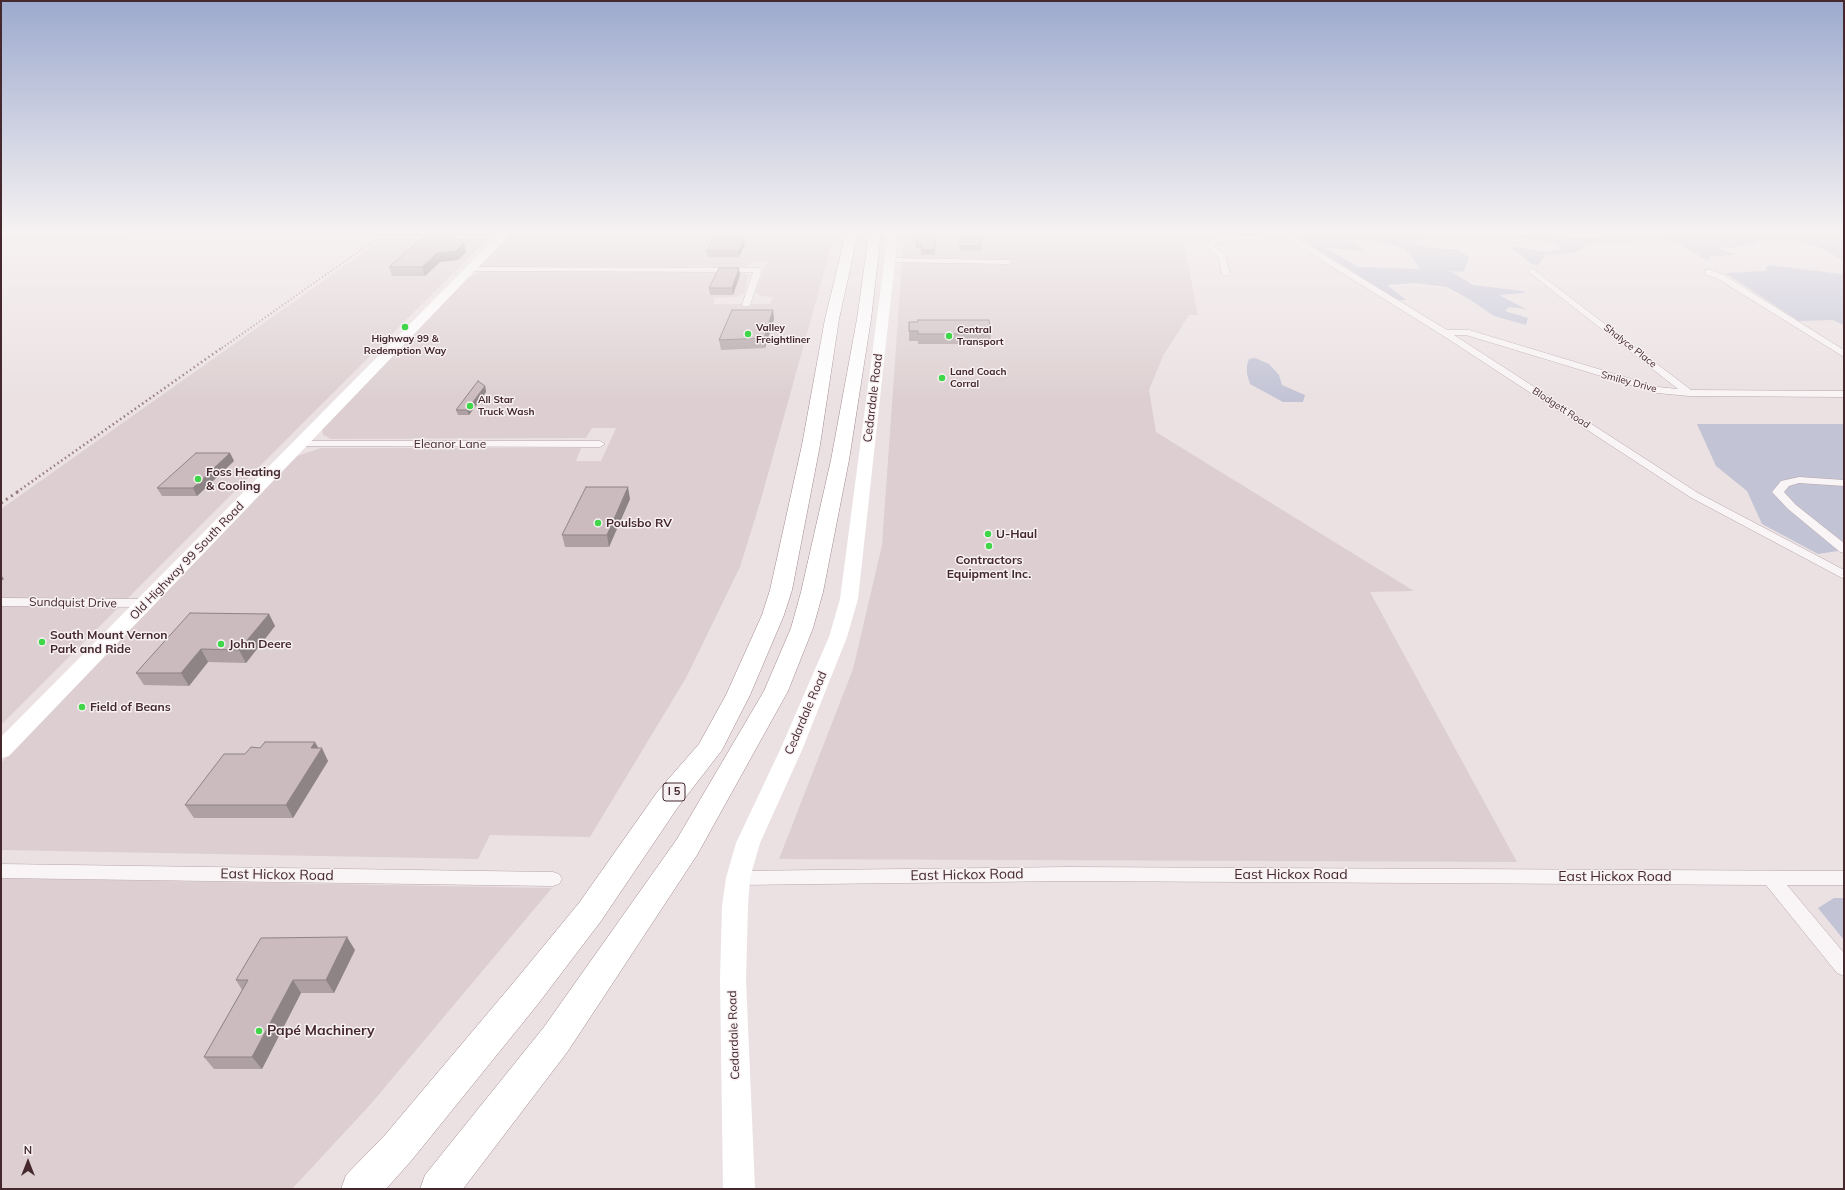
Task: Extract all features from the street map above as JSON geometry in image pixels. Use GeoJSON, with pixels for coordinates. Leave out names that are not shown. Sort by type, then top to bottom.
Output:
{"type":"FeatureCollection","features":[{"type":"Feature","properties":{"kind":"highway","name":"I 5"},"geometry":{"type":"LineString","coordinates":[[360,1189],[398,1148],[521,999],[590,912],[668,799],[709,750],[738,695],[768,627],[781,590],[812,437],[832,319],[839,289]]}},
{"type":"Feature","properties":{"kind":"highway"},"geometry":{"type":"LineString","coordinates":[[439,1189],[556,1040],[674,866],[691,840],[776,691],[800,634],[812,592],[840,460],[868,289]]}},
{"type":"Feature","properties":{"kind":"street","name":"Old Highway 99 South Road"},"geometry":{"type":"LineString","coordinates":[[1,750],[452,289]]}},
{"type":"Feature","properties":{"kind":"street"},"geometry":{"type":"LineString","coordinates":[[746,305],[752,289]]}},
{"type":"Feature","properties":{"kind":"street","name":"Cedardale Road"},"geometry":{"type":"LineString","coordinates":[[739,1189],[733,979],[734,906],[738,878],[748,843],[791,750],[838,638],[849,599],[887,289]]}},
{"type":"Feature","properties":{"kind":"street","name":"Blodgett Road"},"geometry":{"type":"LineString","coordinates":[[1373,289],[1445,333],[1694,495],[1844,575]]}},
{"type":"Feature","properties":{"kind":"street","name":"Shalyce Place"},"geometry":{"type":"LineString","coordinates":[[1555,289],[1689,393]]}},
{"type":"Feature","properties":{"kind":"street"},"geometry":{"type":"LineString","coordinates":[[1739,289],[1844,354]]}},
{"type":"Feature","properties":{"kind":"street","name":"Smiley Drive"},"geometry":{"type":"LineString","coordinates":[[1445,333],[1466,332],[1657,390],[1689,393],[1844,394]]}},
{"type":"Feature","properties":{"kind":"street","name":"Eleanor Lane"},"geometry":{"type":"LineString","coordinates":[[301,444],[600,444]]}},
{"type":"Feature","properties":{"kind":"street"},"geometry":{"type":"LineString","coordinates":[[1844,483],[1800,480],[1785,483],[1778,492],[1792,507],[1844,549]]}},
{"type":"Feature","properties":{"kind":"street","name":"Sundquist Drive"},"geometry":{"type":"LineString","coordinates":[[1,602],[145,603]]}},
{"type":"Feature","properties":{"kind":"street","name":"East Hickox Road"},"geometry":{"type":"LineString","coordinates":[[1,871],[553,879]]}},
{"type":"Feature","properties":{"kind":"street","name":"East Hickox Road"},"geometry":{"type":"LineString","coordinates":[[738,878],[1069,874],[1844,878]]}},
{"type":"Feature","properties":{"kind":"street"},"geometry":{"type":"LineString","coordinates":[[1771,878],[1844,967]]}},
{"type":"Feature","properties":{"kind":"shaded area"},"geometry":{"type":"Polygon","coordinates":[[[313,289],[437,289],[1,725],[1,509],[313,289]]]}},
{"type":"Feature","properties":{"kind":"shaded area"},"geometry":{"type":"Polygon","coordinates":[[[457,289],[745,289],[744,293],[737,297],[714,298],[714,304],[770,304],[773,297],[760,296],[756,292],[757,289],[820,289],[761,499],[740,567],[686,678],[590,837],[490,835],[478,859],[1,850],[1,763],[297,456],[321,448],[581,448],[576,461],[601,461],[616,428],[592,428],[586,438],[331,439],[323,435],[322,428],[457,289]]]}},
{"type":"Feature","properties":{"kind":"shaded area"},"geometry":{"type":"Polygon","coordinates":[[[900,289],[1193,289],[1198,315],[1189,315],[1163,356],[1149,390],[1156,432],[1414,591],[1370,592],[1517,862],[779,859],[853,669],[882,545],[900,289]]]}},
{"type":"Feature","properties":{"kind":"shaded area"},"geometry":{"type":"Polygon","coordinates":[[[1380,289],[1391,289],[1406,300],[1398,300],[1380,289]]]}},
{"type":"Feature","properties":{"kind":"shaded area"},"geometry":{"type":"Polygon","coordinates":[[[1450,289],[1502,289],[1523,291],[1525,293],[1499,295],[1526,309],[1509,307],[1505,311],[1528,318],[1526,325],[1494,316],[1469,299],[1450,289]]]}},
{"type":"Feature","properties":{"kind":"shaded area"},"geometry":{"type":"Polygon","coordinates":[[[1749,289],[1844,289],[1844,325],[1833,320],[1799,321],[1749,289]]]}},
{"type":"Feature","properties":{"kind":"shaded area"},"geometry":{"type":"Polygon","coordinates":[[[1255,358],[1269,364],[1279,375],[1282,385],[1305,395],[1303,402],[1283,402],[1250,384],[1247,374],[1247,365],[1249,359],[1255,358]]]}},
{"type":"Feature","properties":{"kind":"shaded area"},"geometry":{"type":"Polygon","coordinates":[[[1697,424],[1844,424],[1844,550],[1818,554],[1762,524],[1747,491],[1716,466],[1697,424]]]}},
{"type":"Feature","properties":{"kind":"shaded area","name":"Papé Machinery"},"geometry":{"type":"Polygon","coordinates":[[[1,878],[552,888],[370,1105],[292,1189],[1,1189],[1,878]]]}},
{"type":"Feature","properties":{"kind":"shaded area"},"geometry":{"type":"Polygon","coordinates":[[[1834,898],[1844,898],[1844,940],[1818,908],[1834,898]]]}},
{"type":"Feature","properties":{"kind":"building"},"geometry":{"type":"Polygon","coordinates":[[[732,310],[773,310],[764,338],[719,340],[732,310]]]}},
{"type":"Feature","properties":{"kind":"building"},"geometry":{"type":"Polygon","coordinates":[[[918,320],[989,320],[991,334],[918,334],[918,331],[909,331],[909,322],[918,322],[918,320]]]}},
{"type":"Feature","properties":{"kind":"building"},"geometry":{"type":"Polygon","coordinates":[[[478,381],[485,386],[467,410],[456,410],[478,381]]]}},
{"type":"Feature","properties":{"kind":"building"},"geometry":{"type":"Polygon","coordinates":[[[196,453],[230,453],[193,488],[157,488],[196,453]]]}},
{"type":"Feature","properties":{"kind":"building","name":"Poulsbo RV"},"geometry":{"type":"Polygon","coordinates":[[[586,487],[628,487],[607,535],[562,535],[586,487]]]}},
{"type":"Feature","properties":{"kind":"building"},"geometry":{"type":"Polygon","coordinates":[[[190,613],[269,614],[239,650],[201,649],[181,673],[136,673],[190,613]]]}},
{"type":"Feature","properties":{"kind":"building"},"geometry":{"type":"Polygon","coordinates":[[[265,742],[315,742],[311,748],[322,748],[286,805],[185,805],[224,754],[245,754],[251,747],[260,748],[265,742]]]}},
{"type":"Feature","properties":{"kind":"building","name":"Papé Machinery"},"geometry":{"type":"Polygon","coordinates":[[[347,937],[326,980],[293,980],[252,1057],[204,1057],[248,980],[236,980],[261,938],[347,937]]]}},
{"type":"Feature","properties":{"kind":"railway"},"geometry":{"type":"LineString","coordinates":[[222,348],[306,289]]}},
{"type":"Feature","properties":{"kind":"railway"},"geometry":{"type":"LineString","coordinates":[[17,492],[223,347]]}},
{"type":"Feature","properties":{"kind":"railway"},"geometry":{"type":"LineString","coordinates":[[1,503],[19,491]]}},
{"type":"Feature","properties":{"kind":"place","name":"Highway 99 & Redemption Way"},"geometry":{"type":"Point","coordinates":[405,327]}},
{"type":"Feature","properties":{"kind":"place","name":"Valley Freightliner"},"geometry":{"type":"Point","coordinates":[748,334]}},
{"type":"Feature","properties":{"kind":"place","name":"Central Transport"},"geometry":{"type":"Point","coordinates":[949,336]}},
{"type":"Feature","properties":{"kind":"place","name":"Land Coach Corral"},"geometry":{"type":"Point","coordinates":[942,378]}},
{"type":"Feature","properties":{"kind":"place","name":"All Star Truck Wash"},"geometry":{"type":"Point","coordinates":[470,406]}},
{"type":"Feature","properties":{"kind":"place","name":"Foss Heating & Cooling"},"geometry":{"type":"Point","coordinates":[198,479]}},
{"type":"Feature","properties":{"kind":"place","name":"Poulsbo RV"},"geometry":{"type":"Point","coordinates":[598,523]}},
{"type":"Feature","properties":{"kind":"place","name":"U-Haul"},"geometry":{"type":"Point","coordinates":[988,534]}},
{"type":"Feature","properties":{"kind":"place","name":"Contractors Equipment Inc."},"geometry":{"type":"Point","coordinates":[989,546]}},
{"type":"Feature","properties":{"kind":"place","name":"South Mount Vernon Park and Ride"},"geometry":{"type":"Point","coordinates":[42,642]}},
{"type":"Feature","properties":{"kind":"place","name":"John Deere"},"geometry":{"type":"Point","coordinates":[221,644]}},
{"type":"Feature","properties":{"kind":"place","name":"Field of Beans"},"geometry":{"type":"Point","coordinates":[82,707]}},
{"type":"Feature","properties":{"kind":"place","name":"Papé Machinery"},"geometry":{"type":"Point","coordinates":[259,1031]}}]}
